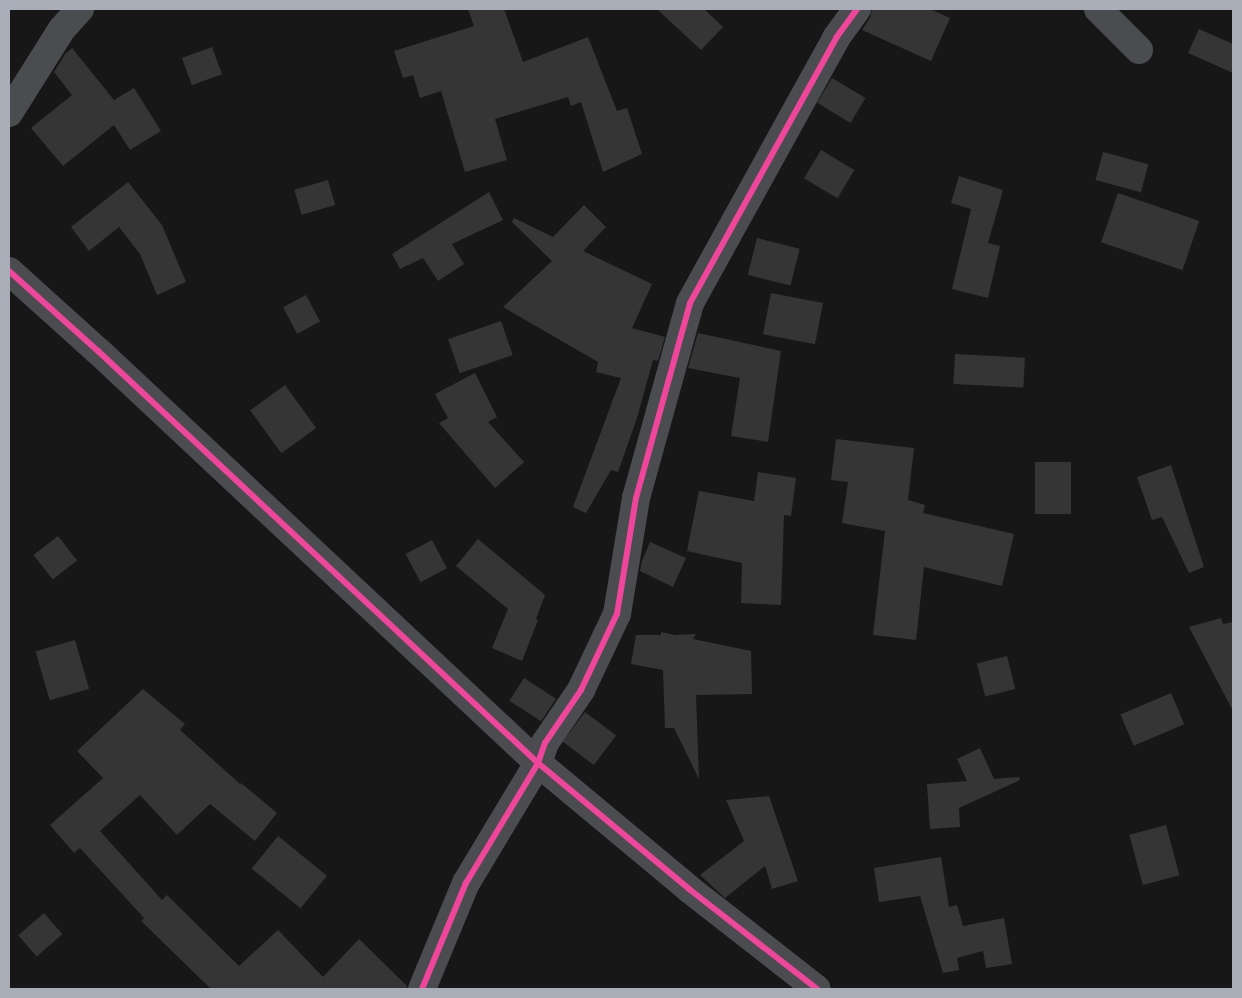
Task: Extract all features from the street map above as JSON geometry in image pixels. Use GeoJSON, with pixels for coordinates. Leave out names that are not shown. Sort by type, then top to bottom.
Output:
{"type":"FeatureCollection","features":[{"type":"Feature","properties":{"kind":"street"},"geometry":{"type":"LineString","coordinates":[[9,113],[62,29],[80,9]]}},
{"type":"Feature","properties":{"kind":"street"},"geometry":{"type":"LineString","coordinates":[[422,989],[466,883],[538,763],[545,743],[581,690],[616,614],[636,498],[690,303],[836,38],[857,9]]}},
{"type":"Feature","properties":{"kind":"street"},"geometry":{"type":"LineString","coordinates":[[1098,9],[1139,50]]}},
{"type":"Feature","properties":{"kind":"street"},"geometry":{"type":"LineString","coordinates":[[9,271],[98,350],[538,763],[689,889],[817,989]]}},
{"type":"Feature","properties":{"kind":"building"},"geometry":{"type":"Polygon","coordinates":[[[468,9],[504,9],[523,62],[588,37],[617,111],[627,108],[642,154],[603,172],[581,102],[571,106],[568,97],[495,119],[507,160],[465,172],[441,91],[420,98],[413,75],[403,78],[394,51],[474,26],[468,9]]]}},
{"type":"Feature","properties":{"kind":"building"},"geometry":{"type":"Polygon","coordinates":[[[657,9],[704,9],[723,27],[701,50],[657,9]]]}},
{"type":"Feature","properties":{"kind":"building"},"geometry":{"type":"Polygon","coordinates":[[[872,9],[930,9],[950,18],[931,61],[862,30],[870,18],[872,9]]]}},
{"type":"Feature","properties":{"kind":"building"},"geometry":{"type":"Polygon","coordinates":[[[1199,29],[1233,44],[1233,73],[1188,53],[1199,29]]]}},
{"type":"Feature","properties":{"kind":"building"},"geometry":{"type":"Polygon","coordinates":[[[212,47],[222,74],[192,85],[182,58],[212,47]]]}},
{"type":"Feature","properties":{"kind":"building"},"geometry":{"type":"Polygon","coordinates":[[[72,48],[114,100],[134,88],[161,131],[130,150],[114,125],[63,166],[31,128],[72,95],[54,72],[65,54],[72,48]]]}},
{"type":"Feature","properties":{"kind":"building"},"geometry":{"type":"Polygon","coordinates":[[[832,78],[865,98],[850,123],[817,103],[832,78]]]}},
{"type":"Feature","properties":{"kind":"building"},"geometry":{"type":"Polygon","coordinates":[[[821,150],[854,170],[837,198],[804,178],[821,150]]]}},
{"type":"Feature","properties":{"kind":"building"},"geometry":{"type":"Polygon","coordinates":[[[1103,152],[1148,164],[1141,192],[1095,180],[1103,152]]]}},
{"type":"Feature","properties":{"kind":"building"},"geometry":{"type":"Polygon","coordinates":[[[959,176],[1003,190],[988,243],[1000,246],[988,298],[952,289],[971,209],[951,203],[959,176]]]}},
{"type":"Feature","properties":{"kind":"building"},"geometry":{"type":"Polygon","coordinates":[[[328,180],[335,205],[302,215],[294,190],[328,180]]]}},
{"type":"Feature","properties":{"kind":"building"},"geometry":{"type":"Polygon","coordinates":[[[128,182],[162,225],[186,282],[157,295],[140,254],[119,227],[89,251],[71,227],[128,182]]]}},
{"type":"Feature","properties":{"kind":"building"},"geometry":{"type":"Polygon","coordinates":[[[489,192],[503,220],[452,244],[464,264],[438,281],[423,258],[400,269],[392,254],[489,192]]]}},
{"type":"Feature","properties":{"kind":"building"},"geometry":{"type":"Polygon","coordinates":[[[1118,193],[1199,221],[1182,270],[1101,242],[1118,193]]]}},
{"type":"Feature","properties":{"kind":"building"},"geometry":{"type":"Polygon","coordinates":[[[584,205],[606,227],[583,251],[652,284],[632,328],[665,337],[658,361],[653,360],[637,418],[618,472],[611,470],[586,513],[573,507],[621,378],[596,372],[598,362],[503,307],[552,261],[512,222],[514,218],[553,237],[584,205]]]}},
{"type":"Feature","properties":{"kind":"building"},"geometry":{"type":"Polygon","coordinates":[[[757,238],[800,249],[790,286],[748,275],[757,238]]]}},
{"type":"Feature","properties":{"kind":"building"},"geometry":{"type":"Polygon","coordinates":[[[771,293],[823,303],[815,344],[763,334],[771,293]]]}},
{"type":"Feature","properties":{"kind":"building"},"geometry":{"type":"Polygon","coordinates":[[[306,295],[320,321],[297,334],[283,307],[306,295]]]}},
{"type":"Feature","properties":{"kind":"building"},"geometry":{"type":"Polygon","coordinates":[[[501,321],[513,355],[460,373],[448,339],[501,321]]]}},
{"type":"Feature","properties":{"kind":"building"},"geometry":{"type":"Polygon","coordinates":[[[698,333],[781,351],[768,442],[731,436],[740,378],[688,368],[698,333]]]}},
{"type":"Feature","properties":{"kind":"building"},"geometry":{"type":"Polygon","coordinates":[[[955,354],[1025,358],[1023,388],[953,384],[955,354]]]}},
{"type":"Feature","properties":{"kind":"building"},"geometry":{"type":"Polygon","coordinates":[[[475,373],[497,417],[488,422],[524,462],[495,488],[439,423],[448,418],[435,394],[475,373]]]}},
{"type":"Feature","properties":{"kind":"building"},"geometry":{"type":"Polygon","coordinates":[[[285,385],[316,428],[281,453],[250,410],[285,385]]]}},
{"type":"Feature","properties":{"kind":"building"},"geometry":{"type":"Polygon","coordinates":[[[836,439],[914,448],[908,500],[925,505],[923,513],[1014,534],[1002,586],[924,567],[916,640],[873,635],[885,531],[842,523],[848,482],[831,480],[836,439]]]}},
{"type":"Feature","properties":{"kind":"building"},"geometry":{"type":"Polygon","coordinates":[[[1035,462],[1071,462],[1071,514],[1035,514],[1035,462]]]}},
{"type":"Feature","properties":{"kind":"building"},"geometry":{"type":"Polygon","coordinates":[[[1171,465],[1204,567],[1189,573],[1162,517],[1152,520],[1137,477],[1171,465]]]}},
{"type":"Feature","properties":{"kind":"building"},"geometry":{"type":"Polygon","coordinates":[[[758,472],[796,478],[791,516],[784,515],[781,605],[741,603],[742,563],[687,551],[699,491],[754,501],[758,472]]]}},
{"type":"Feature","properties":{"kind":"building"},"geometry":{"type":"Polygon","coordinates":[[[58,536],[77,560],[53,580],[34,555],[58,536]]]}},
{"type":"Feature","properties":{"kind":"building"},"geometry":{"type":"Polygon","coordinates":[[[478,539],[545,595],[536,619],[538,620],[522,661],[492,648],[508,609],[456,566],[478,539]]]}},
{"type":"Feature","properties":{"kind":"building"},"geometry":{"type":"Polygon","coordinates":[[[432,540],[447,568],[421,582],[406,554],[432,540]]]}},
{"type":"Feature","properties":{"kind":"building"},"geometry":{"type":"Polygon","coordinates":[[[650,542],[686,558],[673,587],[640,571],[650,542]]]}},
{"type":"Feature","properties":{"kind":"building"},"geometry":{"type":"Polygon","coordinates":[[[1221,618],[1223,624],[1233,622],[1233,711],[1189,627],[1221,618]]]}},
{"type":"Feature","properties":{"kind":"building"},"geometry":{"type":"Polygon","coordinates":[[[661,632],[675,635],[696,634],[693,639],[751,651],[752,694],[696,695],[699,779],[674,728],[665,728],[663,670],[631,664],[636,635],[661,635],[661,632]]]}},
{"type":"Feature","properties":{"kind":"building"},"geometry":{"type":"Polygon","coordinates":[[[75,640],[89,689],[50,700],[36,651],[75,640]]]}},
{"type":"Feature","properties":{"kind":"building"},"geometry":{"type":"Polygon","coordinates":[[[1007,656],[1015,689],[985,696],[977,663],[1007,656]]]}},
{"type":"Feature","properties":{"kind":"building"},"geometry":{"type":"Polygon","coordinates":[[[524,678],[556,699],[541,721],[509,701],[524,678]]]}},
{"type":"Feature","properties":{"kind":"building"},"geometry":{"type":"Polygon","coordinates":[[[143,689],[185,724],[180,730],[240,784],[277,813],[255,841],[210,804],[177,835],[140,795],[100,831],[162,900],[167,895],[239,966],[278,930],[323,977],[359,939],[407,986],[407,989],[211,989],[141,921],[144,918],[80,848],[74,853],[50,825],[103,778],[77,751],[143,689]]]}},
{"type":"Feature","properties":{"kind":"building"},"geometry":{"type":"Polygon","coordinates":[[[1171,693],[1184,724],[1134,746],[1120,714],[1171,693]]]}},
{"type":"Feature","properties":{"kind":"building"},"geometry":{"type":"Polygon","coordinates":[[[585,712],[616,735],[594,765],[563,742],[585,712]]]}},
{"type":"Feature","properties":{"kind":"building"},"geometry":{"type":"Polygon","coordinates":[[[980,748],[994,779],[1019,777],[1020,780],[959,808],[960,827],[930,829],[927,784],[967,781],[957,759],[980,748]]]}},
{"type":"Feature","properties":{"kind":"building"},"geometry":{"type":"Polygon","coordinates":[[[769,796],[798,881],[772,889],[765,866],[725,898],[700,875],[744,841],[726,800],[769,796]]]}},
{"type":"Feature","properties":{"kind":"building"},"geometry":{"type":"Polygon","coordinates":[[[1166,825],[1179,875],[1143,885],[1129,835],[1166,825]]]}},
{"type":"Feature","properties":{"kind":"building"},"geometry":{"type":"Polygon","coordinates":[[[278,836],[327,876],[301,908],[252,869],[278,836]]]}},
{"type":"Feature","properties":{"kind":"building"},"geometry":{"type":"Polygon","coordinates":[[[941,857],[949,907],[957,905],[963,926],[1004,918],[1012,964],[986,968],[983,951],[957,958],[959,970],[943,973],[920,896],[879,902],[874,868],[941,857]]]}},
{"type":"Feature","properties":{"kind":"building"},"geometry":{"type":"Polygon","coordinates":[[[44,913],[62,934],[37,956],[18,935],[44,913]]]}},
{"type":"Feature","properties":{"kind":"cycle path"},"geometry":{"type":"LineString","coordinates":[[422,989],[466,883],[538,763],[545,743],[581,690],[617,614],[636,498],[690,303],[836,38],[857,9]]}},
{"type":"Feature","properties":{"kind":"cycle path"},"geometry":{"type":"LineString","coordinates":[[9,271],[98,351],[538,763],[689,889],[817,989]]}}]}
